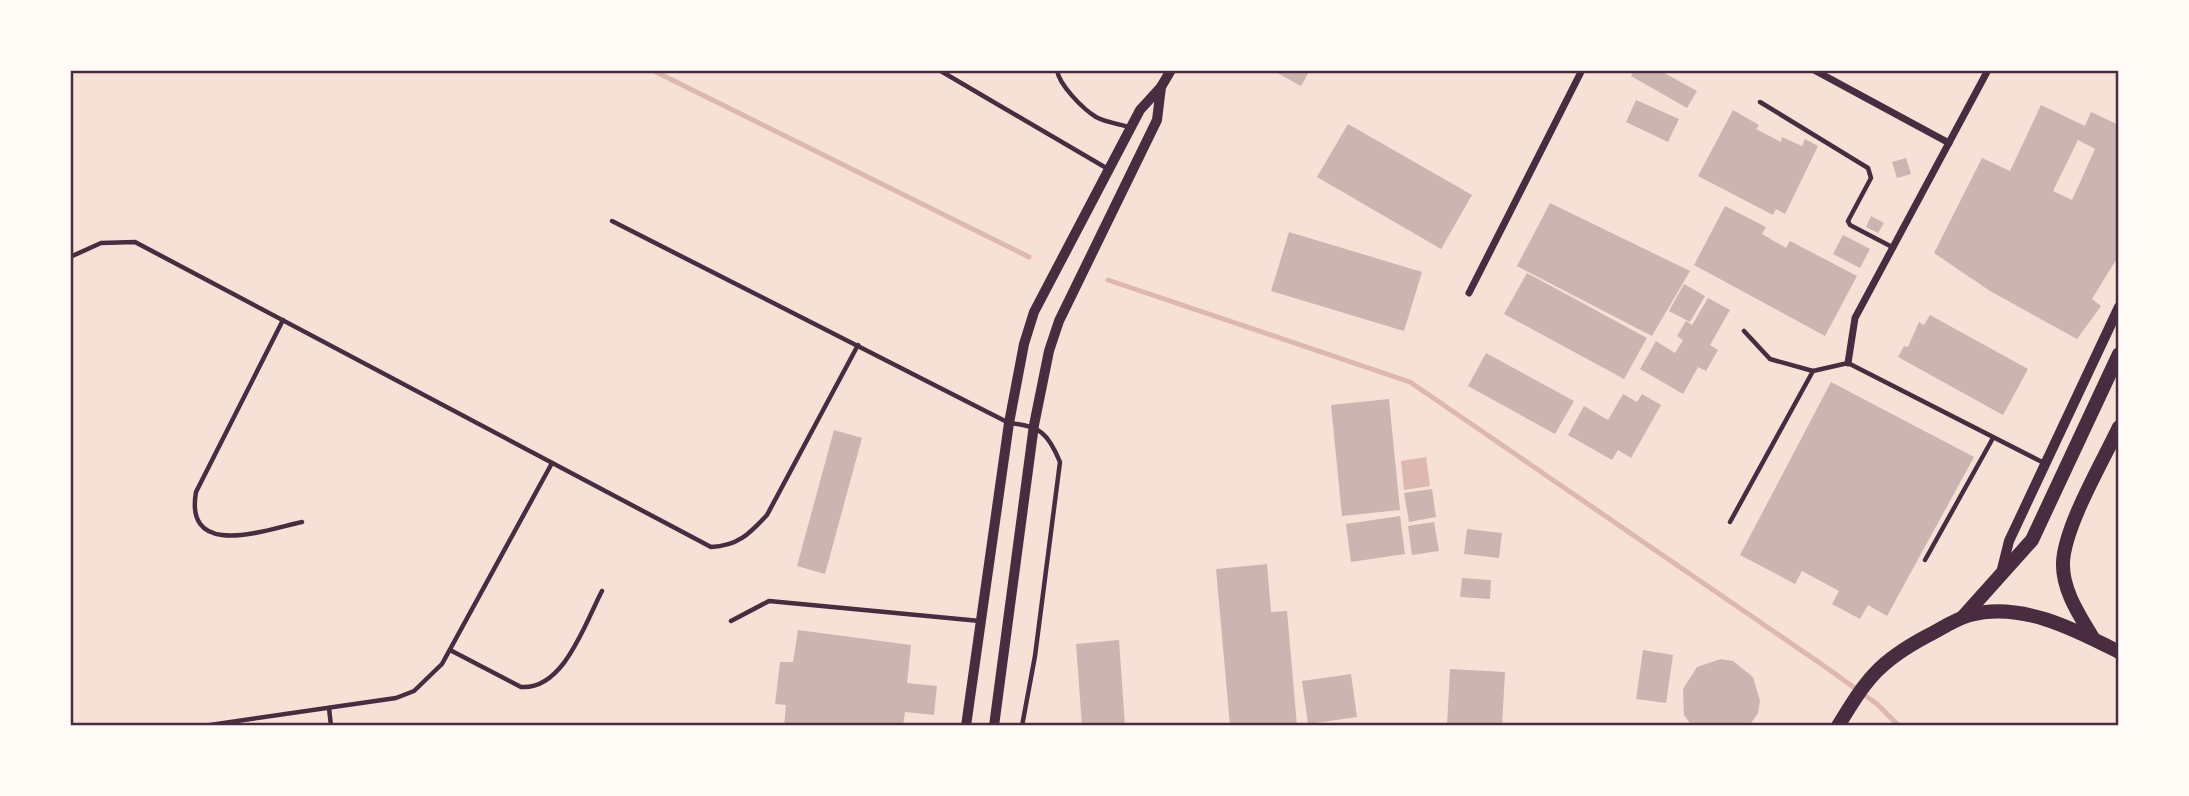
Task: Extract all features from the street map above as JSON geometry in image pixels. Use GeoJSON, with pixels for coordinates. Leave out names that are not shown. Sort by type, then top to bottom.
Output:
{"type":"FeatureCollection","features":[{"type":"Feature","properties":{"kind":"highway"},"geometry":{"type":"LineString","coordinates":[[1962,618],[2032,540],[2119,354]]}},
{"type":"Feature","properties":{"kind":"highway"},"geometry":{"type":"LineString","coordinates":[[2093,638],[2073,603],[2063,563],[2080,509],[2119,427]]}},
{"type":"Feature","properties":{"kind":"highway"},"geometry":{"type":"LineString","coordinates":[[1838,726],[1865,681],[1900,650],[1962,618],[1995,613],[2035,617],[2072,628],[2119,652]]}},
{"type":"Feature","properties":{"kind":"street"},"geometry":{"type":"LineString","coordinates":[[966,726],[1009,423],[1024,344],[1034,312],[1140,110],[1161,87],[1171,70]]}},
{"type":"Feature","properties":{"kind":"street"},"geometry":{"type":"LineString","coordinates":[[1468,293],[1581,70]]}},
{"type":"Feature","properties":{"kind":"street"},"geometry":{"type":"LineString","coordinates":[[1814,70],[1949,143]]}},
{"type":"Feature","properties":{"kind":"street"},"geometry":{"type":"LineString","coordinates":[[1848,363],[1855,318],[1988,70]]}},
{"type":"Feature","properties":{"kind":"street"},"geometry":{"type":"LineString","coordinates":[[994,726],[1034,425],[1049,351],[1059,321],[1157,120],[1161,87]]}},
{"type":"Feature","properties":{"kind":"street"},"geometry":{"type":"LineString","coordinates":[[1999,579],[2009,541],[2119,307]]}},
{"type":"Feature","properties":{"kind":"lane"},"geometry":{"type":"LineString","coordinates":[[939,70],[1109,169]]}},
{"type":"Feature","properties":{"kind":"lane"},"geometry":{"type":"LineString","coordinates":[[953,78],[957,70]]}},
{"type":"Feature","properties":{"kind":"lane"},"geometry":{"type":"LineString","coordinates":[[1056,70],[1069,91],[1096,117],[1130,128]]}},
{"type":"Feature","properties":{"kind":"lane"},"geometry":{"type":"LineString","coordinates":[[1760,102],[1868,168],[1871,178],[1848,221],[1850,225],[1894,248]]}},
{"type":"Feature","properties":{"kind":"lane"},"geometry":{"type":"LineString","coordinates":[[612,221],[1009,423],[1034,425],[1052,442],[1060,462],[1035,656],[1022,726]]}},
{"type":"Feature","properties":{"kind":"lane"},"geometry":{"type":"LineString","coordinates":[[70,257],[101,243],[135,242],[711,547],[735,544],[747,537],[767,515],[858,345]]}},
{"type":"Feature","properties":{"kind":"lane"},"geometry":{"type":"LineString","coordinates":[[283,320],[196,492],[193,507],[204,530],[217,536],[237,536],[302,523]]}},
{"type":"Feature","properties":{"kind":"lane"},"geometry":{"type":"LineString","coordinates":[[1744,331],[1770,359],[1813,371],[1848,363],[2045,463]]}},
{"type":"Feature","properties":{"kind":"lane"},"geometry":{"type":"LineString","coordinates":[[1730,522],[1813,371]]}},
{"type":"Feature","properties":{"kind":"lane"},"geometry":{"type":"LineString","coordinates":[[1925,561],[1993,438]]}},
{"type":"Feature","properties":{"kind":"lane"},"geometry":{"type":"LineString","coordinates":[[204,726],[396,698],[414,691],[443,664],[552,463]]}},
{"type":"Feature","properties":{"kind":"lane"},"geometry":{"type":"LineString","coordinates":[[450,650],[521,687],[533,688],[545,683],[565,661],[602,591]]}},
{"type":"Feature","properties":{"kind":"lane"},"geometry":{"type":"LineString","coordinates":[[732,621],[769,601],[981,622]]}},
{"type":"Feature","properties":{"kind":"lane"},"geometry":{"type":"LineString","coordinates":[[328,708],[331,726]]}},
{"type":"Feature","properties":{"kind":"shaded area"},"geometry":{"type":"Polygon","coordinates":[[[1426,457],[1430,486],[1404,490],[1401,461],[1426,457]]]}},
{"type":"Feature","properties":{"kind":"building"},"geometry":{"type":"Polygon","coordinates":[[[1272,70],[1310,70],[1301,86],[1272,70]]]}},
{"type":"Feature","properties":{"kind":"building"},"geometry":{"type":"Polygon","coordinates":[[[1634,70],[1659,70],[1697,91],[1687,108],[1631,76],[1634,70]]]}},
{"type":"Feature","properties":{"kind":"building"},"geometry":{"type":"Polygon","coordinates":[[[1636,100],[1679,119],[1668,142],[1626,122],[1636,100]]]}},
{"type":"Feature","properties":{"kind":"building"},"geometry":{"type":"Polygon","coordinates":[[[2041,105],[2085,126],[2091,112],[2119,125],[2119,255],[2092,299],[2101,306],[2077,339],[1990,291],[1934,253],[1982,158],[2010,171],[2041,105]],[[2078,140],[2053,191],[2072,200],[2095,149],[2078,140]]]}},
{"type":"Feature","properties":{"kind":"building"},"geometry":{"type":"Polygon","coordinates":[[[1733,110],[1759,125],[1756,129],[1781,142],[1782,137],[1802,146],[1805,139],[1818,146],[1785,214],[1776,209],[1773,215],[1698,176],[1733,110]]]}},
{"type":"Feature","properties":{"kind":"building"},"geometry":{"type":"Polygon","coordinates":[[[1348,124],[1472,195],[1441,249],[1317,177],[1348,124]]]}},
{"type":"Feature","properties":{"kind":"building"},"geometry":{"type":"Polygon","coordinates":[[[1906,158],[1911,174],[1897,178],[1892,162],[1906,158]]]}},
{"type":"Feature","properties":{"kind":"building"},"geometry":{"type":"Polygon","coordinates":[[[1550,203],[1690,271],[1652,336],[1517,266],[1550,203]]]}},
{"type":"Feature","properties":{"kind":"building"},"geometry":{"type":"Polygon","coordinates":[[[1725,206],[1766,227],[1762,234],[1786,248],[1790,241],[1857,276],[1825,336],[1694,265],[1725,206]]]}},
{"type":"Feature","properties":{"kind":"building"},"geometry":{"type":"Polygon","coordinates":[[[1871,216],[1884,223],[1878,233],[1866,227],[1871,216]]]}},
{"type":"Feature","properties":{"kind":"building"},"geometry":{"type":"Polygon","coordinates":[[[1289,232],[1422,272],[1404,331],[1271,291],[1289,232]]]}},
{"type":"Feature","properties":{"kind":"building"},"geometry":{"type":"Polygon","coordinates":[[[1843,235],[1870,249],[1860,268],[1833,254],[1843,235]]]}},
{"type":"Feature","properties":{"kind":"building"},"geometry":{"type":"Polygon","coordinates":[[[1527,273],[1647,338],[1624,379],[1504,314],[1527,273]]]}},
{"type":"Feature","properties":{"kind":"building"},"geometry":{"type":"Polygon","coordinates":[[[1684,284],[1705,296],[1690,322],[1669,311],[1684,284]]]}},
{"type":"Feature","properties":{"kind":"building"},"geometry":{"type":"Polygon","coordinates":[[[1708,298],[1730,310],[1710,345],[1718,350],[1706,371],[1698,367],[1683,394],[1640,369],[1656,341],[1675,353],[1683,340],[1677,336],[1686,321],[1692,325],[1708,298]]]}},
{"type":"Feature","properties":{"kind":"building"},"geometry":{"type":"Polygon","coordinates":[[[1930,315],[2028,369],[2003,415],[1898,357],[1904,346],[1908,347],[1919,322],[1924,325],[1930,315]]]}},
{"type":"Feature","properties":{"kind":"building"},"geometry":{"type":"Polygon","coordinates":[[[1486,353],[1574,401],[1555,434],[1468,386],[1486,353]]]}},
{"type":"Feature","properties":{"kind":"building"},"geometry":{"type":"Polygon","coordinates":[[[1831,382],[1974,457],[1887,616],[1868,605],[1860,619],[1832,604],[1839,591],[1802,571],[1795,584],[1740,555],[1831,382]]]}},
{"type":"Feature","properties":{"kind":"building"},"geometry":{"type":"Polygon","coordinates":[[[1623,394],[1637,402],[1642,394],[1661,405],[1631,458],[1618,450],[1612,460],[1568,435],[1584,406],[1608,420],[1623,394]]]}},
{"type":"Feature","properties":{"kind":"building"},"geometry":{"type":"Polygon","coordinates":[[[1389,399],[1400,510],[1342,516],[1331,405],[1389,399]]]}},
{"type":"Feature","properties":{"kind":"building"},"geometry":{"type":"Polygon","coordinates":[[[834,430],[862,438],[825,574],[797,566],[834,430]]]}},
{"type":"Feature","properties":{"kind":"building"},"geometry":{"type":"Polygon","coordinates":[[[1432,489],[1436,517],[1409,522],[1404,493],[1432,489]]]}},
{"type":"Feature","properties":{"kind":"building"},"geometry":{"type":"Polygon","coordinates":[[[1400,516],[1405,554],[1351,562],[1346,524],[1400,516]]]}},
{"type":"Feature","properties":{"kind":"building"},"geometry":{"type":"Polygon","coordinates":[[[1434,522],[1439,551],[1412,555],[1408,526],[1434,522]]]}},
{"type":"Feature","properties":{"kind":"building"},"geometry":{"type":"Polygon","coordinates":[[[1467,529],[1502,533],[1499,558],[1464,554],[1467,529]]]}},
{"type":"Feature","properties":{"kind":"building"},"geometry":{"type":"Polygon","coordinates":[[[1267,564],[1271,612],[1287,611],[1297,726],[1230,726],[1216,569],[1267,564]]]}},
{"type":"Feature","properties":{"kind":"building"},"geometry":{"type":"Polygon","coordinates":[[[1462,578],[1491,580],[1490,599],[1460,597],[1462,578]]]}},
{"type":"Feature","properties":{"kind":"building"},"geometry":{"type":"Polygon","coordinates":[[[798,630],[911,645],[907,683],[937,686],[934,715],[905,712],[903,726],[784,726],[786,705],[775,704],[780,662],[793,662],[798,630]]]}},
{"type":"Feature","properties":{"kind":"building"},"geometry":{"type":"Polygon","coordinates":[[[1119,640],[1125,726],[1082,726],[1076,644],[1119,640]]]}},
{"type":"Feature","properties":{"kind":"building"},"geometry":{"type":"Polygon","coordinates":[[[1643,650],[1673,655],[1666,703],[1636,699],[1643,650]]]}},
{"type":"Feature","properties":{"kind":"building"},"geometry":{"type":"Polygon","coordinates":[[[1721,659],[1733,661],[1753,677],[1760,701],[1758,713],[1749,726],[1692,726],[1684,715],[1683,689],[1697,667],[1721,659]]]}},
{"type":"Feature","properties":{"kind":"building"},"geometry":{"type":"Polygon","coordinates":[[[1450,669],[1505,672],[1502,726],[1447,726],[1450,669]]]}},
{"type":"Feature","properties":{"kind":"building"},"geometry":{"type":"Polygon","coordinates":[[[1351,674],[1357,717],[1308,724],[1302,681],[1351,674]]]}},
{"type":"Feature","properties":{"kind":"waterway"},"geometry":{"type":"LineString","coordinates":[[652,70],[1029,257]]}},
{"type":"Feature","properties":{"kind":"waterway"},"geometry":{"type":"LineString","coordinates":[[1108,280],[1410,382],[1827,668],[1877,704],[1899,726]]}}]}
